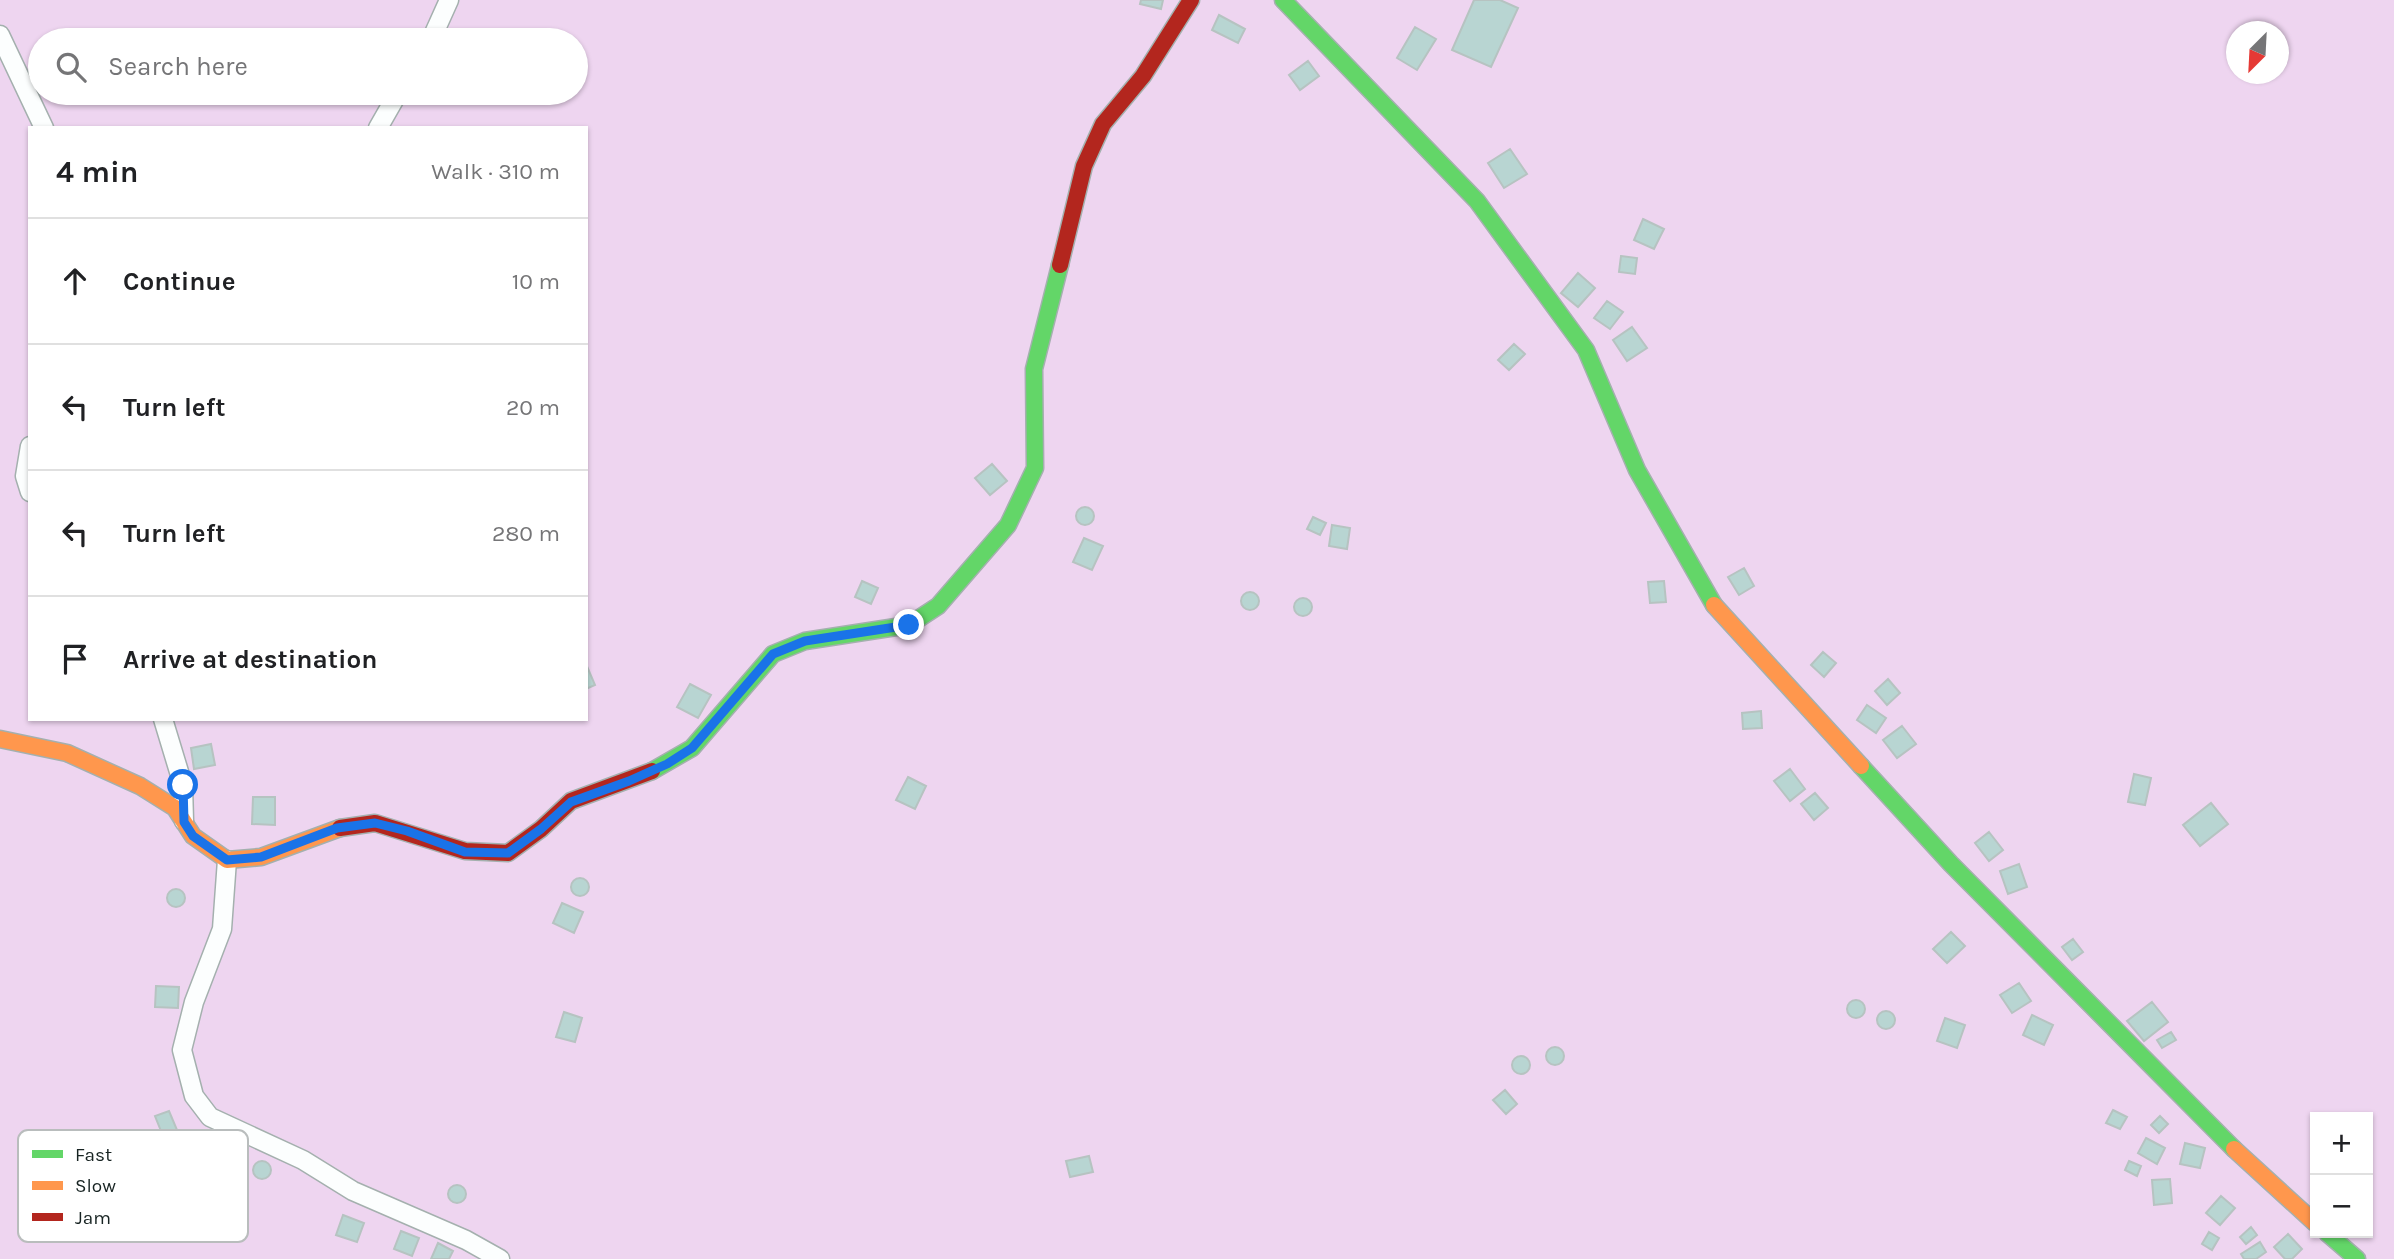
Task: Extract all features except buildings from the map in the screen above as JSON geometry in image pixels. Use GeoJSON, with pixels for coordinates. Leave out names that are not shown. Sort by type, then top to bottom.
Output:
{"type":"FeatureCollection","features":[{"type":"Feature","properties":{"kind":"street"},"geometry":{"type":"LineString","coordinates":[[436,28],[449,0]]}},
{"type":"Feature","properties":{"kind":"street"},"geometry":{"type":"LineString","coordinates":[[0,738],[67,753],[140,786],[174,808],[193,836],[227,860],[261,857],[337,828],[375,823],[407,831],[465,852],[508,853],[541,829],[571,802],[629,781],[667,764],[692,748],[773,654],[805,641],[909,625],[938,606],[974,560],[1008,525],[1035,468],[1034,369],[1084,166],[1103,124],[1143,76],[1191,0]]}},
{"type":"Feature","properties":{"kind":"street"},"geometry":{"type":"LineString","coordinates":[[1283,0],[1477,201],[1586,350],[1637,470],[1715,606],[1951,864],[2263,1178],[2310,1219]]}},
{"type":"Feature","properties":{"kind":"street"},"geometry":{"type":"LineString","coordinates":[[0,35],[28,94]]}},
{"type":"Feature","properties":{"kind":"street"},"geometry":{"type":"LineString","coordinates":[[33,105],[43,126]]}},
{"type":"Feature","properties":{"kind":"street"},"geometry":{"type":"LineString","coordinates":[[379,126],[391,105]]}},
{"type":"Feature","properties":{"kind":"street"},"geometry":{"type":"LineString","coordinates":[[28,458],[25,476],[28,486]]}},
{"type":"Feature","properties":{"kind":"street"},"geometry":{"type":"LineString","coordinates":[[164,721],[183,785],[184,822]]}},
{"type":"Feature","properties":{"kind":"street"},"geometry":{"type":"LineString","coordinates":[[227,860],[222,929],[194,1002],[182,1050],[194,1096],[210,1117],[238,1130]]}},
{"type":"Feature","properties":{"kind":"street"},"geometry":{"type":"LineString","coordinates":[[248,1135],[303,1160],[353,1191],[467,1240],[500,1259]]}},
{"type":"Feature","properties":{"kind":"street"},"geometry":{"type":"LineString","coordinates":[[2333,1238],[2357,1259]]}},
{"type":"Feature","properties":{"kind":"shaded area"},"geometry":{"type":"Polygon","coordinates":[[[0,0],[2394,0],[2394,1259],[0,1259],[0,0]]]}},
{"type":"Feature","properties":{"kind":"traffic: fast"},"geometry":{"type":"LineString","coordinates":[[1283,0],[1477,201],[1586,350],[1637,470],[1714,605]]}},
{"type":"Feature","properties":{"kind":"traffic: fast"},"geometry":{"type":"LineString","coordinates":[[652,771],[692,748],[773,654],[805,641],[909,625],[938,606],[1008,525],[1035,468],[1034,369],[1060,265]]}},
{"type":"Feature","properties":{"kind":"traffic: fast"},"geometry":{"type":"LineString","coordinates":[[1861,766],[1951,864],[2234,1149]]}},
{"type":"Feature","properties":{"kind":"traffic: fast"},"geometry":{"type":"LineString","coordinates":[[2333,1238],[2357,1259]]}},
{"type":"Feature","properties":{"kind":"traffic: slow"},"geometry":{"type":"LineString","coordinates":[[1714,605],[1861,766]]}},
{"type":"Feature","properties":{"kind":"traffic: slow"},"geometry":{"type":"LineString","coordinates":[[0,739],[67,753],[140,786],[175,808],[193,836],[227,860],[261,857],[340,828]]}},
{"type":"Feature","properties":{"kind":"traffic: slow"},"geometry":{"type":"LineString","coordinates":[[2234,1149],[2310,1218]]}},
{"type":"Feature","properties":{"kind":"traffic: jam"},"geometry":{"type":"LineString","coordinates":[[1060,265],[1084,166],[1103,124],[1143,76],[1191,0]]}},
{"type":"Feature","properties":{"kind":"traffic: jam"},"geometry":{"type":"LineString","coordinates":[[340,828],[375,823],[465,851],[508,853],[541,829],[571,801],[652,771]]}},
{"type":"Feature","properties":{"kind":"route"},"geometry":{"type":"LineString","coordinates":[[183,785],[184,822],[193,836],[227,860],[261,857],[301,844],[337,828],[375,823],[407,831],[465,852],[508,853],[541,829],[571,802],[629,781],[667,764],[692,748],[773,654],[805,641],[848,637],[909,625]]}}]}
